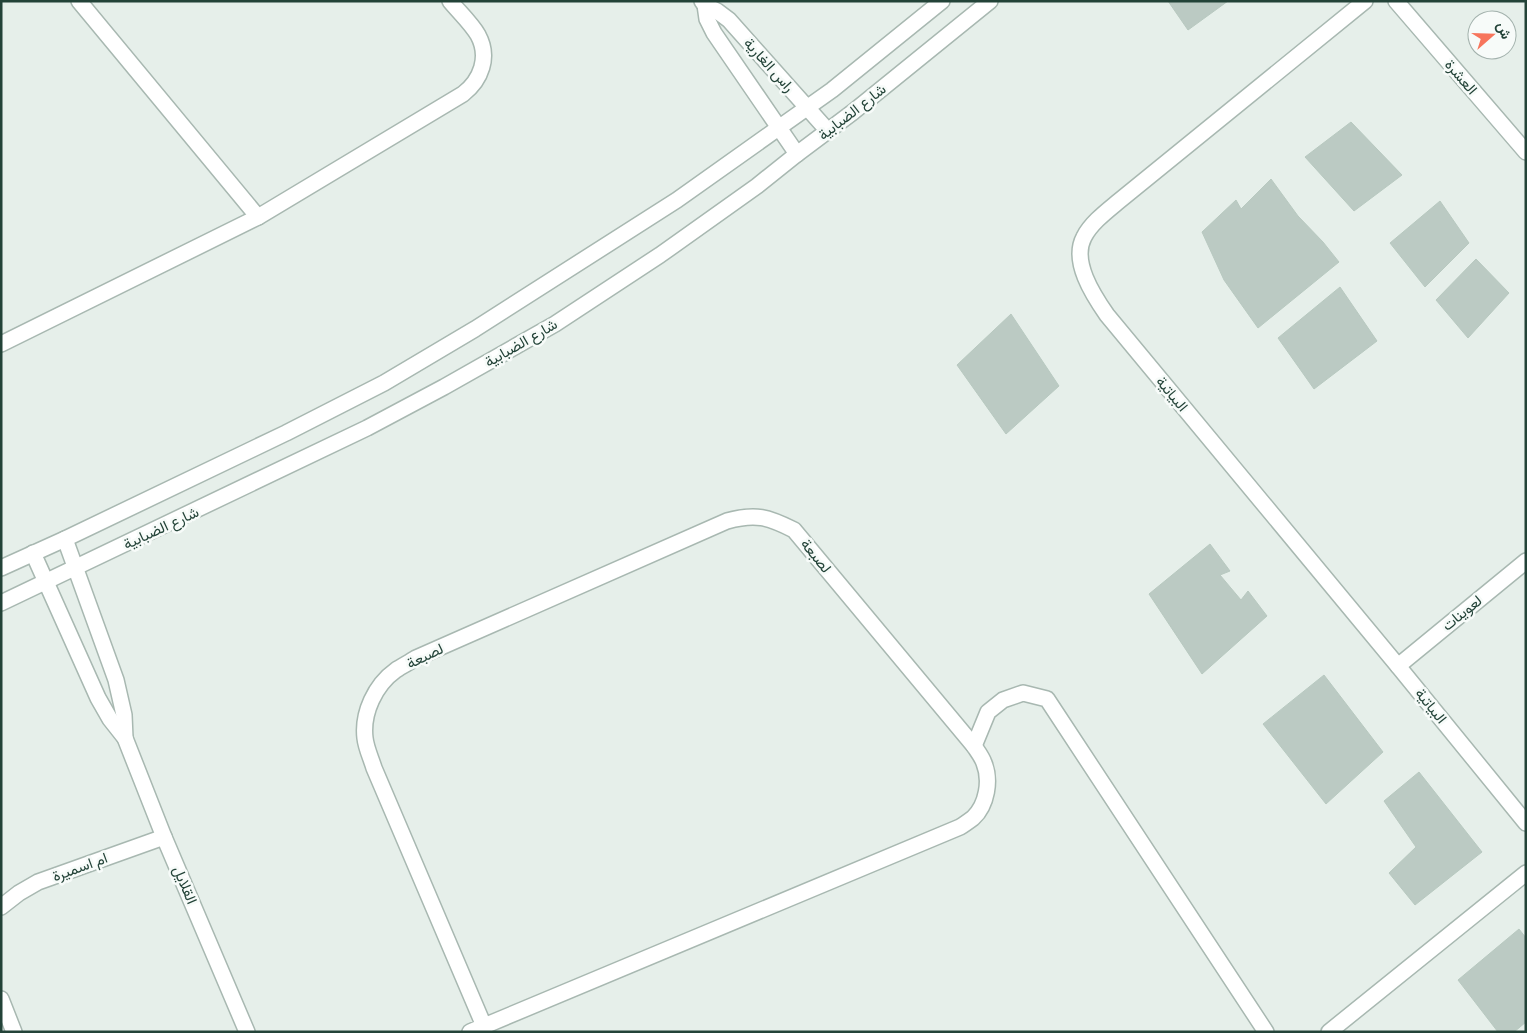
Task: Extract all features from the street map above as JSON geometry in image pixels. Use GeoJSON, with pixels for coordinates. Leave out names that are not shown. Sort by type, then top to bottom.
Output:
{"type":"FeatureCollection","features":[{"type":"Feature","properties":{"kind":"street"},"geometry":{"type":"LineString","coordinates":[[79,1],[258,217]]}},
{"type":"Feature","properties":{"kind":"street"},"geometry":{"type":"LineString","coordinates":[[1,344],[258,217],[471,88],[482,68],[484,57],[482,46],[478,35],[450,1]]}},
{"type":"Feature","properties":{"kind":"street","name":"شارع الضبابية"},"geometry":{"type":"LineString","coordinates":[[1,568],[268,442],[384,384],[475,329],[670,205],[832,90],[942,1]]}},
{"type":"Feature","properties":{"kind":"street","name":"شارع الضبابية"},"geometry":{"type":"LineString","coordinates":[[1,603],[367,428],[444,388],[547,329],[668,250],[757,186],[853,112],[990,1]]}},
{"type":"Feature","properties":{"kind":"street","name":"البياتية"},"geometry":{"type":"LineString","coordinates":[[1366,1],[1094,223],[1083,237],[1080,251],[1082,268],[1090,290],[1106,315],[1398,666],[1526,824]]}},
{"type":"Feature","properties":{"kind":"street","name":"العشرة"},"geometry":{"type":"LineString","coordinates":[[1396,1],[1526,152]]}},
{"type":"Feature","properties":{"kind":"street","name":"راس الغارية"},"geometry":{"type":"LineString","coordinates":[[704,3],[718,11],[728,20],[828,131]]}},
{"type":"Feature","properties":{"kind":"street","name":"راس الغارية"},"geometry":{"type":"LineString","coordinates":[[704,3],[710,26],[797,154]]}},
{"type":"Feature","properties":{"kind":"street","name":"لصبعة"},"geometry":{"type":"LineString","coordinates":[[745,516],[764,517],[794,530],[974,746],[984,761],[988,773],[987,789],[983,804],[975,817],[960,827],[477,1029],[374,768],[365,740],[364,724],[368,707],[381,684],[395,671],[409,662],[727,521],[745,516]]}},
{"type":"Feature","properties":{"kind":"street","name":"القلايل"},"geometry":{"type":"LineString","coordinates":[[65,539],[116,680],[124,715],[125,738]]}},
{"type":"Feature","properties":{"kind":"street","name":"القلايل"},"geometry":{"type":"LineString","coordinates":[[33,553],[98,698],[110,719],[125,738],[164,837],[247,1032]]}},
{"type":"Feature","properties":{"kind":"street","name":"لعوينات"},"geometry":{"type":"LineString","coordinates":[[1398,666],[1526,561]]}},
{"type":"Feature","properties":{"kind":"street"},"geometry":{"type":"LineString","coordinates":[[974,746],[988,712],[1003,700],[1023,692],[1048,700],[1266,1032]]}},
{"type":"Feature","properties":{"kind":"street","name":"ام اسميرة"},"geometry":{"type":"LineString","coordinates":[[1,907],[19,893],[38,882],[164,837]]}},
{"type":"Feature","properties":{"kind":"street"},"geometry":{"type":"LineString","coordinates":[[1330,1032],[1526,873]]}},
{"type":"Feature","properties":{"kind":"street"},"geometry":{"type":"LineString","coordinates":[[1,999],[14,1032]]}},
{"type":"Feature","properties":{"kind":"building"},"geometry":{"type":"Polygon","coordinates":[[[1168,1],[1228,1],[1188,30],[1168,1]]]}},
{"type":"Feature","properties":{"kind":"building"},"geometry":{"type":"Polygon","coordinates":[[[1351,122],[1402,175],[1354,211],[1305,157],[1351,122]]]}},
{"type":"Feature","properties":{"kind":"building"},"geometry":{"type":"Polygon","coordinates":[[[1271,179],[1298,216],[1339,262],[1258,328],[1224,280],[1202,232],[1236,200],[1241,209],[1271,179]]]}},
{"type":"Feature","properties":{"kind":"building"},"geometry":{"type":"Polygon","coordinates":[[[1440,201],[1469,243],[1425,287],[1390,243],[1440,201]]]}},
{"type":"Feature","properties":{"kind":"building"},"geometry":{"type":"Polygon","coordinates":[[[1476,259],[1509,293],[1468,338],[1436,300],[1476,259]]]}},
{"type":"Feature","properties":{"kind":"building"},"geometry":{"type":"Polygon","coordinates":[[[1340,287],[1377,341],[1314,389],[1278,338],[1340,287]]]}},
{"type":"Feature","properties":{"kind":"building"},"geometry":{"type":"Polygon","coordinates":[[[1011,314],[1059,386],[1006,434],[957,365],[1011,314]]]}},
{"type":"Feature","properties":{"kind":"building"},"geometry":{"type":"Polygon","coordinates":[[[1210,544],[1230,571],[1220,575],[1241,600],[1248,591],[1267,616],[1202,674],[1149,594],[1210,544]]]}},
{"type":"Feature","properties":{"kind":"building"},"geometry":{"type":"Polygon","coordinates":[[[1324,675],[1383,752],[1326,804],[1263,724],[1324,675]]]}},
{"type":"Feature","properties":{"kind":"building"},"geometry":{"type":"Polygon","coordinates":[[[1419,772],[1482,852],[1415,905],[1389,873],[1416,847],[1384,801],[1419,772]]]}},
{"type":"Feature","properties":{"kind":"building"},"geometry":{"type":"Polygon","coordinates":[[[1519,929],[1526,938],[1526,1022],[1514,1032],[1498,1032],[1458,980],[1519,929]]]}}]}
